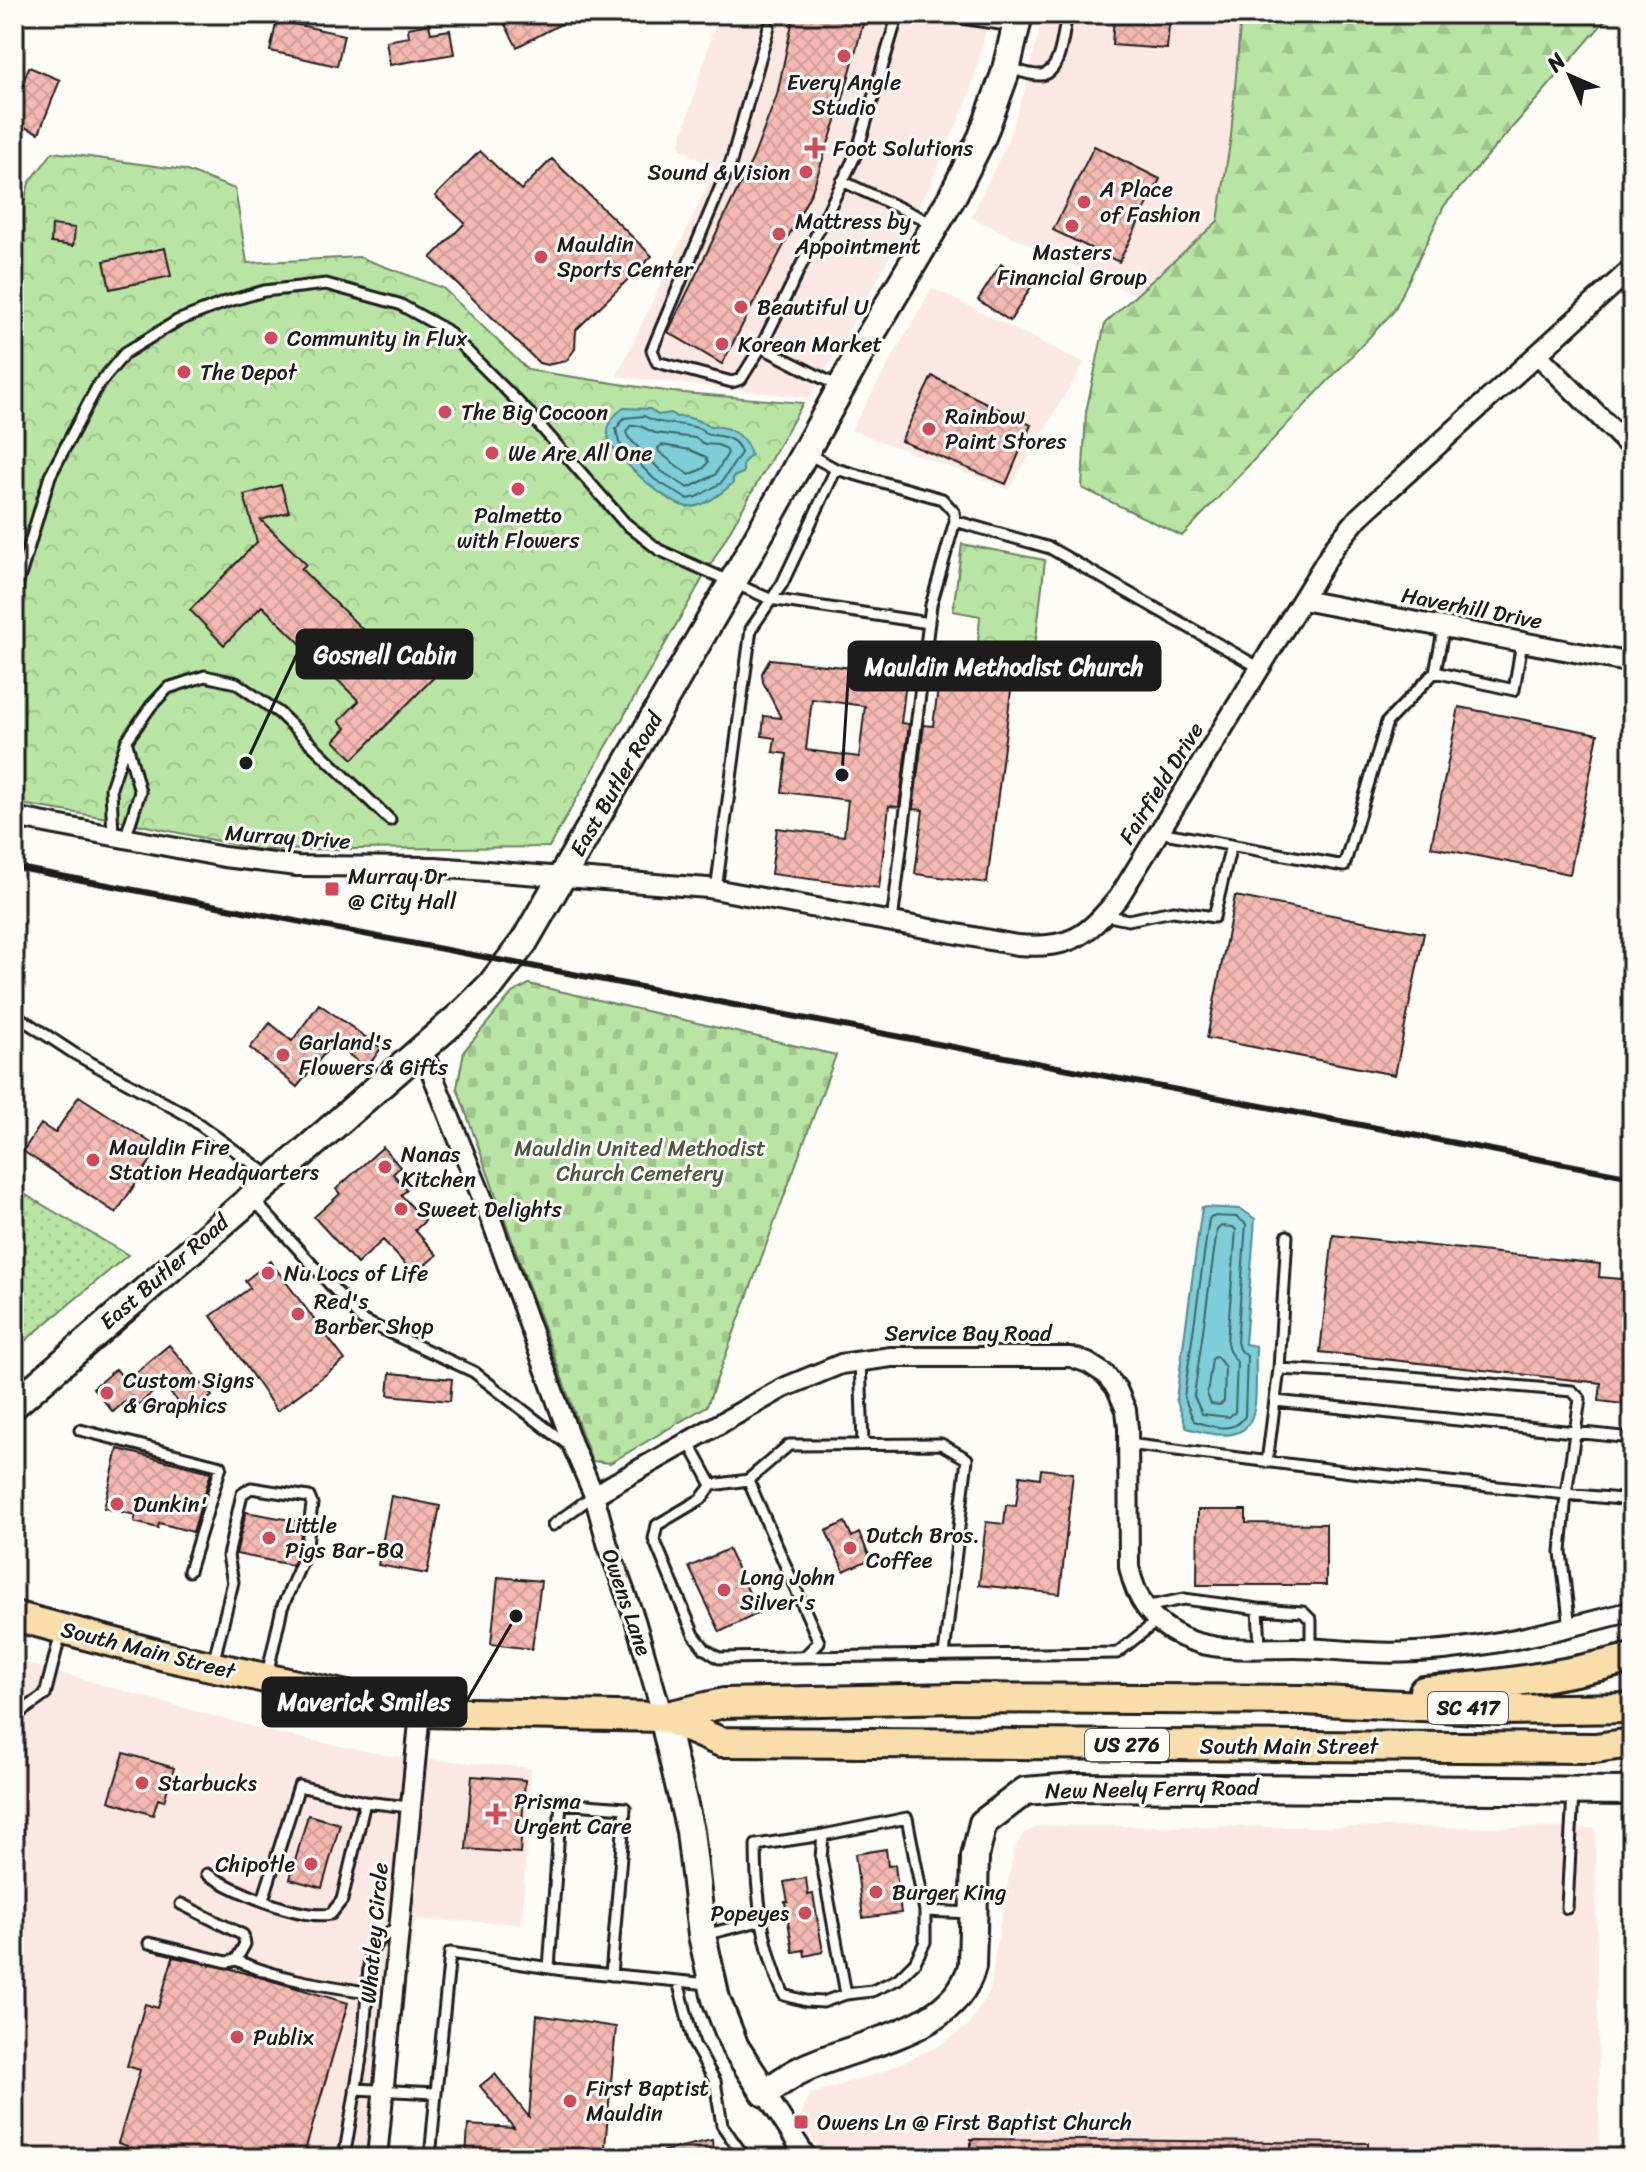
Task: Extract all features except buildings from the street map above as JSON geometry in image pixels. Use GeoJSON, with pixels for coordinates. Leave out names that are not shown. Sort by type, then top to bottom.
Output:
{"type":"FeatureCollection","features":[{"type":"Feature","properties":{"kind":"main road","name":"East Butler Road"},"geometry":{"type":"LineString","coordinates":[[14,1405],[462,1014],[510,962],[563,877],[952,197],[982,137],[1007,68],[1018,20]]}},
{"type":"Feature","properties":{"kind":"main road","name":"South Main Street"},"geometry":{"type":"LineString","coordinates":[[14,1616],[212,1666],[420,1712],[663,1717],[724,1703],[957,1698],[1304,1700],[1499,1710],[1632,1708]]}},
{"type":"Feature","properties":{"kind":"main road","name":"US 276"},"geometry":{"type":"LineString","coordinates":[[1304,1700],[1483,1687],[1549,1677],[1632,1658]]}},
{"type":"Feature","properties":{"kind":"main road","name":"South Main Street"},"geometry":{"type":"LineString","coordinates":[[663,1717],[721,1742],[1595,1748],[1632,1743]]}},
{"type":"Feature","properties":{"kind":"main road","name":"Owens Lane"},"geometry":{"type":"LineString","coordinates":[[663,1717],[690,1831],[702,1935],[713,1985],[735,2047],[765,2093]]}},
{"type":"Feature","properties":{"kind":"main road","name":"US 276"},"geometry":{"type":"LineString","coordinates":[[1595,1748],[1632,1751]]}},
{"type":"Feature","properties":{"kind":"main road","name":"New Neely Ferry Road"},"geometry":{"type":"LineString","coordinates":[[765,2093],[800,2070],[940,2014],[954,2002],[970,1976],[975,1857],[983,1823],[1025,1791],[1075,1787],[1632,1791]]}},
{"type":"Feature","properties":{"kind":"street","name":"Fairfield Drive"},"geometry":{"type":"LineString","coordinates":[[563,877],[716,890],[1017,945],[1044,947],[1080,936],[1119,897],[1335,546],[1359,517],[1632,268]]}},
{"type":"Feature","properties":{"kind":"street"},"geometry":{"type":"LineString","coordinates":[[1538,355],[1632,449]]}},
{"type":"Feature","properties":{"kind":"street","name":"Haverhill Drive"},"geometry":{"type":"LineString","coordinates":[[1302,600],[1632,663]]}},
{"type":"Feature","properties":{"kind":"street","name":"Murray Drive"},"geometry":{"type":"LineString","coordinates":[[14,817],[224,857],[297,866],[435,867],[563,877]]}},
{"type":"Feature","properties":{"kind":"street","name":"Owens Lane"},"geometry":{"type":"LineString","coordinates":[[422,1049],[492,1222],[574,1449],[594,1495],[663,1717]]}},
{"type":"Feature","properties":{"kind":"street","name":"Service Bay Road"},"geometry":{"type":"LineString","coordinates":[[594,1495],[783,1388],[813,1374],[860,1360],[907,1356],[1071,1357],[1105,1374],[1117,1389],[1126,1410],[1129,1567],[1143,1608],[1179,1636],[1214,1647],[1369,1652],[1420,1650],[1485,1643],[1570,1628],[1632,1611]]}},
{"type":"Feature","properties":{"kind":"street","name":"Whatley Circle"},"geometry":{"type":"LineString","coordinates":[[377,2158],[420,1712]]}},
{"type":"Feature","properties":{"kind":"street","name":"Owens Lane"},"geometry":{"type":"LineString","coordinates":[[765,2093],[807,2158]]}},
{"type":"Feature","properties":{"kind":"lane"},"geometry":{"type":"LineString","coordinates":[[769,27],[731,162],[652,350],[657,362],[732,382],[741,379],[761,347],[857,152],[898,14]]}},
{"type":"Feature","properties":{"kind":"lane"},"geometry":{"type":"LineString","coordinates":[[935,14],[1018,20]]}},
{"type":"Feature","properties":{"kind":"lane"},"geometry":{"type":"LineString","coordinates":[[1007,68],[1039,75],[1048,73],[1057,65],[1067,14]]}},
{"type":"Feature","properties":{"kind":"lane"},"geometry":{"type":"LineString","coordinates":[[842,181],[935,224]]}},
{"type":"Feature","properties":{"kind":"lane"},"geometry":{"type":"LineString","coordinates":[[14,596],[50,476],[77,420],[113,366],[153,334],[226,302],[264,291],[326,284],[399,304],[446,330],[529,413],[624,522],[659,550],[770,599],[929,623]]}},
{"type":"Feature","properties":{"kind":"lane"},"geometry":{"type":"LineString","coordinates":[[761,347],[841,388]]}},
{"type":"Feature","properties":{"kind":"lane"},"geometry":{"type":"LineString","coordinates":[[804,452],[836,469],[942,499],[954,512],[955,521],[931,605],[892,922]]}},
{"type":"Feature","properties":{"kind":"lane"},"geometry":{"type":"LineString","coordinates":[[716,890],[751,629],[782,584],[836,469]]}},
{"type":"Feature","properties":{"kind":"lane"},"geometry":{"type":"LineString","coordinates":[[955,521],[1050,548],[1260,668]]}},
{"type":"Feature","properties":{"kind":"lane"},"geometry":{"type":"LineString","coordinates":[[1159,832],[1344,866],[1387,722],[1435,672],[1444,627]]}},
{"type":"Feature","properties":{"kind":"lane"},"geometry":{"type":"LineString","coordinates":[[1435,672],[1514,690],[1522,642]]}},
{"type":"Feature","properties":{"kind":"lane"},"geometry":{"type":"LineString","coordinates":[[119,838],[111,788],[127,740],[168,688],[205,676],[236,683],[279,713],[390,820]]}},
{"type":"Feature","properties":{"kind":"lane"},"geometry":{"type":"LineString","coordinates":[[119,838],[140,792],[127,740]]}},
{"type":"Feature","properties":{"kind":"lane"},"geometry":{"type":"LineString","coordinates":[[1104,915],[1128,920],[1173,911],[1214,917],[1231,845]]}},
{"type":"Feature","properties":{"kind":"lane"},"geometry":{"type":"LineString","coordinates":[[14,1014],[75,1054],[185,1114],[273,1178]]}},
{"type":"Feature","properties":{"kind":"lane"},"geometry":{"type":"LineString","coordinates":[[251,1197],[362,1320],[474,1372],[574,1449]]}},
{"type":"Feature","properties":{"kind":"lane"},"geometry":{"type":"LineString","coordinates":[[1267,1462],[1279,1369],[1287,1236]]}},
{"type":"Feature","properties":{"kind":"lane"},"geometry":{"type":"LineString","coordinates":[[860,1360],[863,1444]]}},
{"type":"Feature","properties":{"kind":"lane"},"geometry":{"type":"LineString","coordinates":[[1279,1369],[1572,1391],[1580,1399],[1561,1552],[1570,1628]]}},
{"type":"Feature","properties":{"kind":"lane"},"geometry":{"type":"LineString","coordinates":[[1275,1401],[1632,1438]]}},
{"type":"Feature","properties":{"kind":"lane"},"geometry":{"type":"LineString","coordinates":[[80,1430],[221,1466],[189,1571]]}},
{"type":"Feature","properties":{"kind":"lane"},"geometry":{"type":"LineString","coordinates":[[688,1441],[712,1485]]}},
{"type":"Feature","properties":{"kind":"lane"},"geometry":{"type":"LineString","coordinates":[[944,1655],[967,1459],[941,1444],[789,1445],[748,1480],[712,1485],[701,1499],[657,1525],[654,1539],[694,1635],[705,1649],[719,1658],[1117,1653],[1157,1621]]}},
{"type":"Feature","properties":{"kind":"lane"},"geometry":{"type":"LineString","coordinates":[[1128,1444],[1267,1462],[1632,1500]]}},
{"type":"Feature","properties":{"kind":"lane"},"geometry":{"type":"LineString","coordinates":[[748,1480],[819,1642],[804,1657]]}},
{"type":"Feature","properties":{"kind":"lane"},"geometry":{"type":"LineString","coordinates":[[212,1666],[233,1582],[228,1556],[242,1494],[251,1488],[309,1497],[312,1504],[306,1552],[282,1608],[266,1678]]}},
{"type":"Feature","properties":{"kind":"lane"},"geometry":{"type":"LineString","coordinates":[[553,1525],[594,1495]]}},
{"type":"Feature","properties":{"kind":"lane"},"geometry":{"type":"LineString","coordinates":[[1143,1608],[1184,1599],[1303,1612],[1311,1620],[1311,1648]]}},
{"type":"Feature","properties":{"kind":"lane"},"geometry":{"type":"LineString","coordinates":[[1258,1609],[1260,1648]]}},
{"type":"Feature","properties":{"kind":"lane"},"geometry":{"type":"LineString","coordinates":[[14,1717],[45,1695],[62,1629]]}},
{"type":"Feature","properties":{"kind":"lane"},"geometry":{"type":"LineString","coordinates":[[263,1900],[299,1786],[365,1802],[409,1807]]}},
{"type":"Feature","properties":{"kind":"lane"},"geometry":{"type":"LineString","coordinates":[[1567,1908],[1573,1790]]}},
{"type":"Feature","properties":{"kind":"lane"},"geometry":{"type":"LineString","coordinates":[[207,1874],[235,1891],[316,1917],[331,1914],[342,1900],[365,1802]]}},
{"type":"Feature","properties":{"kind":"lane"},"geometry":{"type":"LineString","coordinates":[[549,1968],[561,1803],[625,1808],[611,1975]]}},
{"type":"Feature","properties":{"kind":"lane"},"geometry":{"type":"LineString","coordinates":[[907,1818],[925,1911],[925,1942],[915,1962],[898,1979],[872,1991],[846,1994],[823,2002],[784,1995],[771,1966],[756,1880],[756,1845],[907,1818]]}},
{"type":"Feature","properties":{"kind":"lane"},"geometry":{"type":"LineString","coordinates":[[823,1835],[821,1858],[846,1994]]}},
{"type":"Feature","properties":{"kind":"lane"},"geometry":{"type":"LineString","coordinates":[[181,1904],[243,1935],[245,1944],[236,1960]]}},
{"type":"Feature","properties":{"kind":"lane"},"geometry":{"type":"LineString","coordinates":[[925,1911],[975,1913]]}},
{"type":"Feature","properties":{"kind":"lane"},"geometry":{"type":"LineString","coordinates":[[702,1935],[763,1920]]}},
{"type":"Feature","properties":{"kind":"lane"},"geometry":{"type":"LineString","coordinates":[[344,2158],[363,2046],[370,1954],[378,1941],[400,1924]]}},
{"type":"Feature","properties":{"kind":"lane"},"geometry":{"type":"LineString","coordinates":[[149,1943],[227,1962],[236,1960],[258,1970],[297,1980],[367,1992]]}},
{"type":"Feature","properties":{"kind":"lane"},"geometry":{"type":"LineString","coordinates":[[430,2158],[450,1953],[549,1968],[713,1985]]}},
{"type":"Feature","properties":{"kind":"lane"},"geometry":{"type":"LineString","coordinates":[[678,1981],[694,2044],[715,2081],[722,2125],[745,2158]]}},
{"type":"Feature","properties":{"kind":"lane"},"geometry":{"type":"LineString","coordinates":[[355,2089],[436,2093]]}},
{"type":"Feature","properties":{"kind":"shaded area"},"geometry":{"type":"Polygon","coordinates":[[[718,14],[990,14],[969,97],[927,191],[810,398],[617,376],[715,170],[679,147],[718,14]]]}},
{"type":"Feature","properties":{"kind":"shaded area"},"geometry":{"type":"Polygon","coordinates":[[[1043,14],[1241,14],[1231,136],[1218,221],[1135,295],[971,217],[1007,143],[1026,86],[1043,14]]]}},
{"type":"Feature","properties":{"kind":"shaded area"},"geometry":{"type":"Polygon","coordinates":[[[932,288],[1084,363],[1009,489],[851,430],[932,288]]]}},
{"type":"Feature","properties":{"kind":"shaded area"},"geometry":{"type":"Polygon","coordinates":[[[14,1660],[274,1733],[391,1756],[531,1768],[522,1924],[415,1919],[384,2158],[14,2158],[14,1660]]]}},
{"type":"Feature","properties":{"kind":"shaded area"},"geometry":{"type":"Polygon","coordinates":[[[1040,1826],[1595,1828],[1600,2158],[825,2158],[807,2129],[802,2114],[811,2094],[882,2072],[939,2046],[969,2025],[991,1989],[1014,1851],[1024,1833],[1040,1826]]]}},
{"type":"Feature","properties":{"kind":"green space"},"geometry":{"type":"Polygon","coordinates":[[[1241,14],[1611,14],[1444,206],[1394,311],[1182,536],[1082,488],[1086,412],[1105,323],[1218,221],[1231,136],[1241,14]]]}},
{"type":"Feature","properties":{"kind":"green space"},"geometry":{"type":"Polygon","coordinates":[[[53,152],[184,170],[235,189],[247,263],[359,257],[443,288],[528,370],[672,392],[803,403],[549,847],[260,850],[113,819],[14,803],[14,240],[29,183],[53,152]]]}},
{"type":"Feature","properties":{"kind":"green space"},"geometry":{"type":"Polygon","coordinates":[[[962,544],[1045,560],[1033,665],[977,657],[980,616],[953,611],[962,544]]]}},
{"type":"Feature","properties":{"kind":"green space","name":"Mauldin United Methodist Church Cemetery"},"geometry":{"type":"Polygon","coordinates":[[[529,984],[836,1055],[707,1406],[610,1463],[592,1461],[457,1088],[464,1051],[512,993],[529,984]]]}},
{"type":"Feature","properties":{"kind":"green space"},"geometry":{"type":"Polygon","coordinates":[[[14,1188],[128,1255],[14,1350],[14,1188]]]}},
{"type":"Feature","properties":{"kind":"water"},"geometry":{"type":"Polygon","coordinates":[[[624,408],[650,409],[658,415],[671,413],[710,427],[730,430],[741,437],[751,455],[743,463],[743,473],[733,477],[729,487],[701,505],[689,507],[669,499],[632,469],[609,440],[611,421],[624,408]]]}},
{"type":"Feature","properties":{"kind":"water"},"geometry":{"type":"Polygon","coordinates":[[[1202,1207],[1241,1209],[1255,1219],[1245,1344],[1256,1346],[1255,1404],[1252,1418],[1244,1429],[1232,1434],[1213,1434],[1187,1428],[1176,1399],[1202,1207]]]}},
{"type":"Feature","properties":{"kind":"railway"},"geometry":{"type":"LineString","coordinates":[[14,867],[1632,1177]]}},
{"type":"Feature","properties":{"kind":"place","name":"Every Angle Studio"},"geometry":{"type":"Point","coordinates":[844,56]}},
{"type":"Feature","properties":{"kind":"place","name":"Foot Solutions"},"geometry":{"type":"Point","coordinates":[815,148]}},
{"type":"Feature","properties":{"kind":"place","name":"Sound & Vision"},"geometry":{"type":"Point","coordinates":[806,172]}},
{"type":"Feature","properties":{"kind":"place","name":"A Place of Fashion"},"geometry":{"type":"Point","coordinates":[1084,202]}},
{"type":"Feature","properties":{"kind":"place","name":"Masters Financial Group"},"geometry":{"type":"Point","coordinates":[1072,226]}},
{"type":"Feature","properties":{"kind":"place","name":"Mattress by Appointment"},"geometry":{"type":"Point","coordinates":[779,234]}},
{"type":"Feature","properties":{"kind":"place","name":"Mauldin Sports Center"},"geometry":{"type":"Point","coordinates":[541,257]}},
{"type":"Feature","properties":{"kind":"place","name":"Beautiful U"},"geometry":{"type":"Point","coordinates":[741,307]}},
{"type":"Feature","properties":{"kind":"place","name":"Community in Flux"},"geometry":{"type":"Point","coordinates":[271,338]}},
{"type":"Feature","properties":{"kind":"place","name":"Korean Market"},"geometry":{"type":"Point","coordinates":[722,344]}},
{"type":"Feature","properties":{"kind":"place","name":"The Depot"},"geometry":{"type":"Point","coordinates":[184,372]}},
{"type":"Feature","properties":{"kind":"place","name":"The Big Cocoon"},"geometry":{"type":"Point","coordinates":[445,412]}},
{"type":"Feature","properties":{"kind":"place","name":"Rainbow Paint Stores"},"geometry":{"type":"Point","coordinates":[929,429]}},
{"type":"Feature","properties":{"kind":"place","name":"We Are All One"},"geometry":{"type":"Point","coordinates":[492,453]}},
{"type":"Feature","properties":{"kind":"place","name":"Palmetto with Flowers"},"geometry":{"type":"Point","coordinates":[518,489]}},
{"type":"Feature","properties":{"kind":"place","name":"Gosnell Cabin"},"geometry":{"type":"Point","coordinates":[246,763]}},
{"type":"Feature","properties":{"kind":"place","name":"Mauldin Methodist Church"},"geometry":{"type":"Point","coordinates":[842,775]}},
{"type":"Feature","properties":{"kind":"place","name":"Murray Dr @ City Hall"},"geometry":{"type":"Point","coordinates":[332,889]}},
{"type":"Feature","properties":{"kind":"place","name":"Garland's Flowers & Gifts"},"geometry":{"type":"Point","coordinates":[283,1055]}},
{"type":"Feature","properties":{"kind":"place","name":"Mauldin Fire Station Headquarters"},"geometry":{"type":"Point","coordinates":[93,1160]}},
{"type":"Feature","properties":{"kind":"place","name":"Nanas Kitchen"},"geometry":{"type":"Point","coordinates":[385,1167]}},
{"type":"Feature","properties":{"kind":"place","name":"Sweet Delights"},"geometry":{"type":"Point","coordinates":[401,1209]}},
{"type":"Feature","properties":{"kind":"place","name":"Nu Locs of Life"},"geometry":{"type":"Point","coordinates":[268,1273]}},
{"type":"Feature","properties":{"kind":"place","name":"Red's Barber Shop"},"geometry":{"type":"Point","coordinates":[298,1314]}},
{"type":"Feature","properties":{"kind":"place","name":"Custom Signs & Graphics"},"geometry":{"type":"Point","coordinates":[107,1393]}},
{"type":"Feature","properties":{"kind":"place","name":"Dunkin'"},"geometry":{"type":"Point","coordinates":[117,1504]}},
{"type":"Feature","properties":{"kind":"place","name":"Little Pigs Bar-BQ"},"geometry":{"type":"Point","coordinates":[269,1538]}},
{"type":"Feature","properties":{"kind":"place","name":"Dutch Bros. Coffee"},"geometry":{"type":"Point","coordinates":[850,1548]}},
{"type":"Feature","properties":{"kind":"place","name":"Long John Silver's"},"geometry":{"type":"Point","coordinates":[724,1590]}},
{"type":"Feature","properties":{"kind":"place","name":"Maverick Smiles"},"geometry":{"type":"Point","coordinates":[516,1616]}},
{"type":"Feature","properties":{"kind":"place","name":"Starbucks"},"geometry":{"type":"Point","coordinates":[142,1783]}},
{"type":"Feature","properties":{"kind":"place","name":"Prisma Urgent Care"},"geometry":{"type":"Point","coordinates":[496,1814]}},
{"type":"Feature","properties":{"kind":"place","name":"Chipotle"},"geometry":{"type":"Point","coordinates":[311,1864]}},
{"type":"Feature","properties":{"kind":"place","name":"Burger King"},"geometry":{"type":"Point","coordinates":[876,1892]}},
{"type":"Feature","properties":{"kind":"place","name":"Popeyes"},"geometry":{"type":"Point","coordinates":[805,1913]}},
{"type":"Feature","properties":{"kind":"place","name":"Publix"},"geometry":{"type":"Point","coordinates":[237,2037]}},
{"type":"Feature","properties":{"kind":"place","name":"First Baptist Mauldin"},"geometry":{"type":"Point","coordinates":[570,2101]}},
{"type":"Feature","properties":{"kind":"place","name":"Owens Ln @ First Baptist Church"},"geometry":{"type":"Point","coordinates":[801,2122]}}]}
